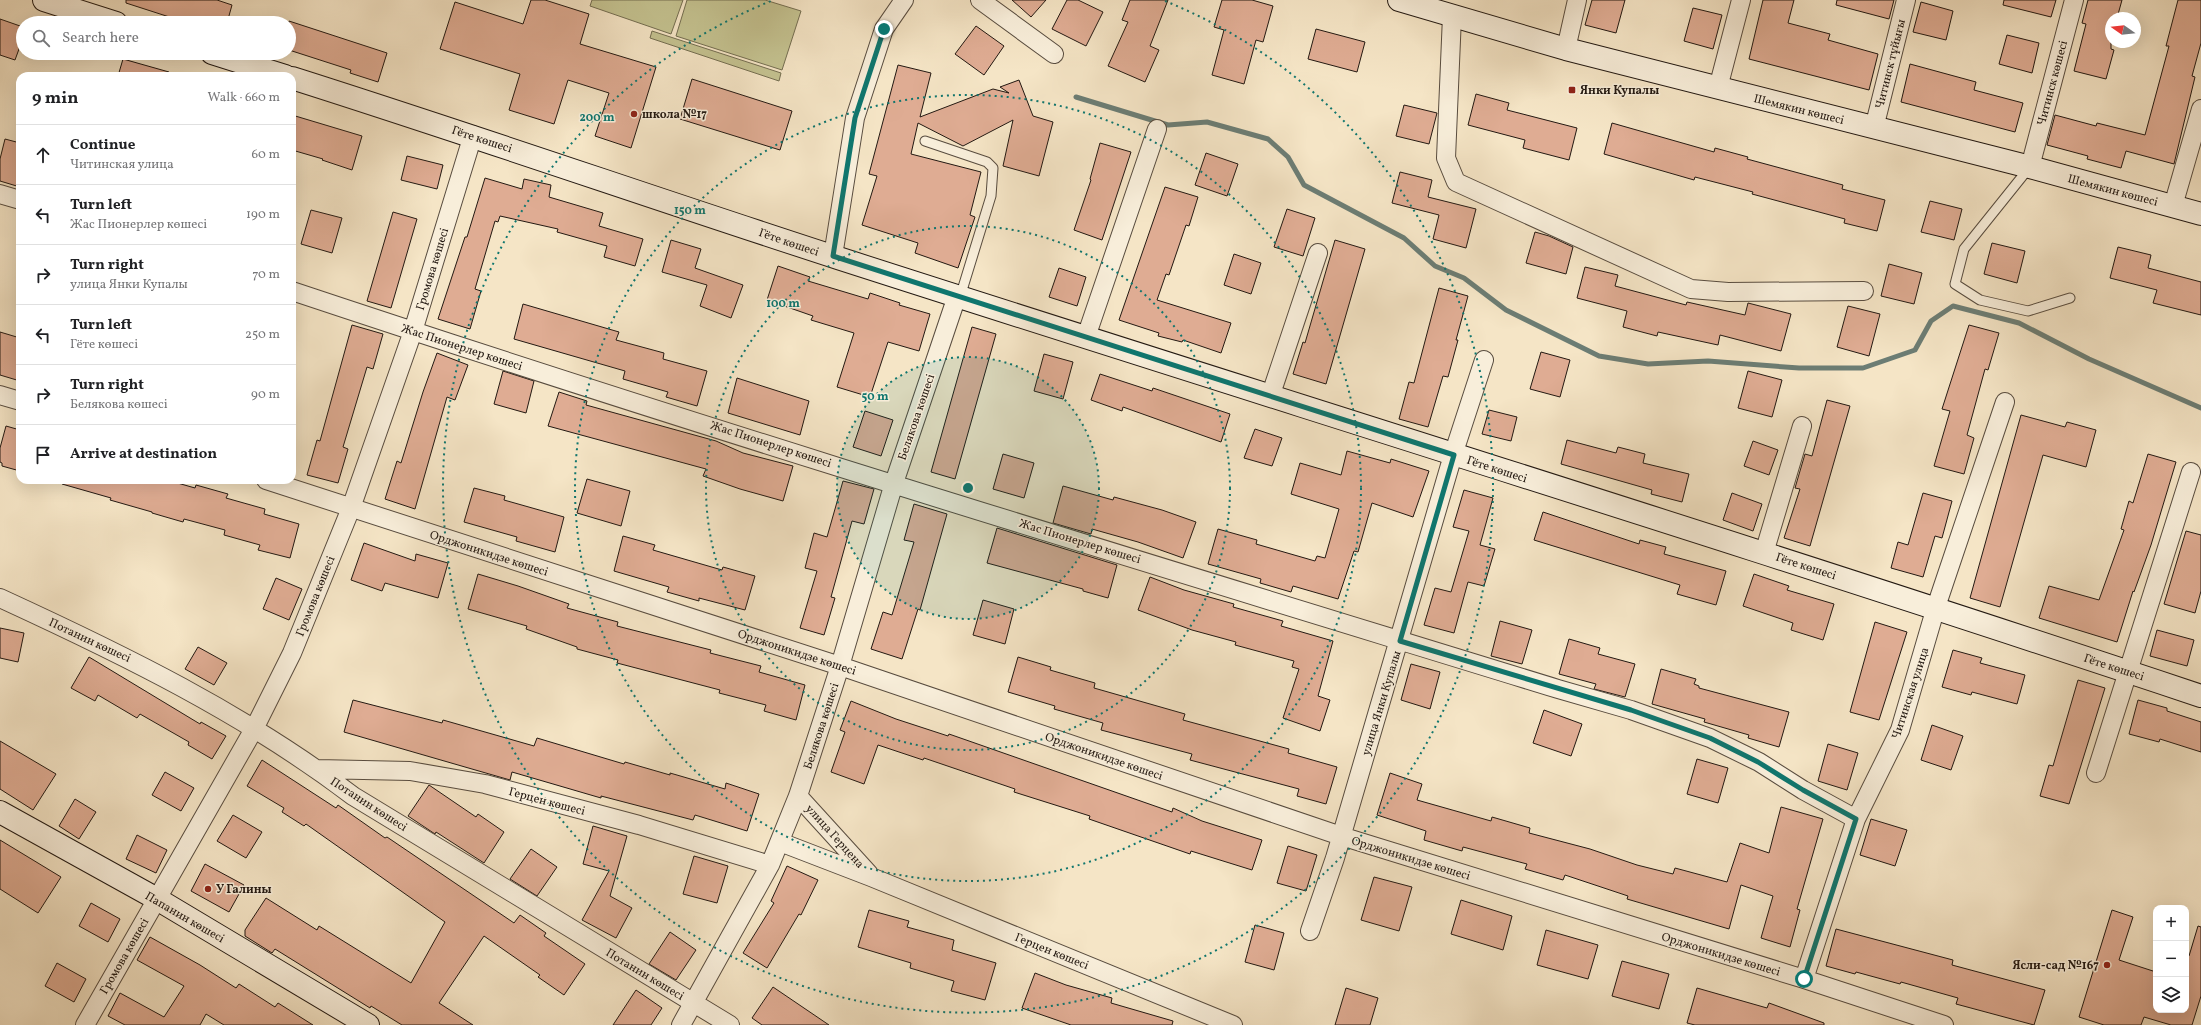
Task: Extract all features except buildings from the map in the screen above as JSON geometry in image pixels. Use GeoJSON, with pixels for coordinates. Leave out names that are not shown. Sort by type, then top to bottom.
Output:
{"type":"FeatureCollection","features":[{"type":"Feature","properties":{"kind":"street"},"geometry":{"type":"LineString","coordinates":[[44,0],[94,16]]}},
{"type":"Feature","properties":{"kind":"street"},"geometry":{"type":"LineString","coordinates":[[833,256],[855,118],[884,29],[904,0]]}},
{"type":"Feature","properties":{"kind":"street"},"geometry":{"type":"LineString","coordinates":[[980,0],[1054,54]]}},
{"type":"Feature","properties":{"kind":"street","name":"Шемякин көшесі"},"geometry":{"type":"LineString","coordinates":[[1399,0],[1566,49],[2030,167],[2201,214]]}},
{"type":"Feature","properties":{"kind":"street"},"geometry":{"type":"LineString","coordinates":[[1566,49],[1577,0]]}},
{"type":"Feature","properties":{"kind":"street"},"geometry":{"type":"LineString","coordinates":[[1718,88],[1741,0]]}},
{"type":"Feature","properties":{"kind":"street","name":"Читинск тұйығы"},"geometry":{"type":"LineString","coordinates":[[1874,128],[1906,0]]}},
{"type":"Feature","properties":{"kind":"street","name":"Читинск көшесі"},"geometry":{"type":"LineString","coordinates":[[2030,167],[2074,0]]}},
{"type":"Feature","properties":{"kind":"street"},"geometry":{"type":"LineString","coordinates":[[1452,16],[1446,158],[1456,182],[1690,289],[1728,292],[1864,291]]}},
{"type":"Feature","properties":{"kind":"street"},"geometry":{"type":"LineString","coordinates":[[234,60],[271,72]]}},
{"type":"Feature","properties":{"kind":"street","name":"Гёте көшесі"},"geometry":{"type":"LineString","coordinates":[[296,79],[473,135],[833,256],[1086,338],[1936,607],[2201,696]]}},
{"type":"Feature","properties":{"kind":"street"},"geometry":{"type":"LineString","coordinates":[[2173,206],[2201,108]]}},
{"type":"Feature","properties":{"kind":"street"},"geometry":{"type":"LineString","coordinates":[[1086,338],[1158,129]]}},
{"type":"Feature","properties":{"kind":"street","name":"Громова көшесі"},"geometry":{"type":"LineString","coordinates":[[85,1025],[254,729],[292,653],[351,508],[413,331],[473,135]]}},
{"type":"Feature","properties":{"kind":"street"},"geometry":{"type":"LineString","coordinates":[[0,194],[16,199]]}},
{"type":"Feature","properties":{"kind":"street"},"geometry":{"type":"LineString","coordinates":[[1270,396],[1318,253]]}},
{"type":"Feature","properties":{"kind":"street","name":"Жас Пионерлер көшесі"},"geometry":{"type":"LineString","coordinates":[[296,292],[413,331],[894,483],[1400,641],[1631,710],[1710,738],[1758,762],[1803,790],[1856,819]]}},
{"type":"Feature","properties":{"kind":"street","name":"Белякова көшесі"},"geometry":{"type":"LineString","coordinates":[[681,1025],[770,865],[798,796],[840,666],[894,483],[959,296]]}},
{"type":"Feature","properties":{"kind":"street","name":"улица Янки Купалы"},"geometry":{"type":"LineString","coordinates":[[1310,931],[1341,836],[1454,455],[1484,360]]}},
{"type":"Feature","properties":{"kind":"street"},"geometry":{"type":"LineString","coordinates":[[0,395],[16,400]]}},
{"type":"Feature","properties":{"kind":"street","name":"Читинская улица"},"geometry":{"type":"LineString","coordinates":[[1804,979],[1856,819],[1900,730],[1936,607],[2005,402]]}},
{"type":"Feature","properties":{"kind":"street"},"geometry":{"type":"LineString","coordinates":[[1764,553],[1802,426]]}},
{"type":"Feature","properties":{"kind":"street"},"geometry":{"type":"LineString","coordinates":[[2096,773],[2191,472]]}},
{"type":"Feature","properties":{"kind":"street","name":"Орджоникидзе көшесі"},"geometry":{"type":"LineString","coordinates":[[278,484],[840,666],[1341,836],[1804,979],[1944,1025]]}},
{"type":"Feature","properties":{"kind":"street","name":"Потанин көшесі"},"geometry":{"type":"LineString","coordinates":[[0,598],[123,655],[254,729],[317,769],[353,796],[730,1025]]}},
{"type":"Feature","properties":{"kind":"street","name":"Герцен көшесі"},"geometry":{"type":"LineString","coordinates":[[317,769],[410,771],[485,784],[639,826],[770,865]]}},
{"type":"Feature","properties":{"kind":"street","name":"улица Герцена"},"geometry":{"type":"LineString","coordinates":[[798,796],[871,877]]}},
{"type":"Feature","properties":{"kind":"street","name":"Папанин көшесі"},"geometry":{"type":"LineString","coordinates":[[0,812],[157,900],[368,1025]]}},
{"type":"Feature","properties":{"kind":"street","name":"улица Герцена"},"geometry":{"type":"LineString","coordinates":[[780,842],[871,877]]}},
{"type":"Feature","properties":{"kind":"street","name":"Герцен көшесі"},"geometry":{"type":"LineString","coordinates":[[871,877],[1233,1025]]}},
{"type":"Feature","properties":{"kind":"lane"},"geometry":{"type":"LineString","coordinates":[[925,141],[986,162],[993,168],[991,196],[959,296]]}},
{"type":"Feature","properties":{"kind":"lane"},"geometry":{"type":"LineString","coordinates":[[2030,167],[1964,249],[1955,284],[1980,300],[2028,311],[2070,298]]}},
{"type":"Feature","properties":{"kind":"shaded area"},"geometry":{"type":"Polygon","coordinates":[[[592,0],[683,0],[671,34],[590,6],[592,0]]]}},
{"type":"Feature","properties":{"kind":"shaded area"},"geometry":{"type":"Polygon","coordinates":[[[687,0],[765,0],[801,11],[782,70],[676,36],[687,0]]]}},
{"type":"Feature","properties":{"kind":"shaded area"},"geometry":{"type":"Polygon","coordinates":[[[652,31],[781,73],[779,81],[650,38],[652,31]]]}},
{"type":"Feature","properties":{"kind":"waterway"},"geometry":{"type":"LineString","coordinates":[[1076,97],[1168,125],[1207,122],[1268,139],[1288,157],[1304,185],[1404,238],[1435,266],[1464,278],[1506,310],[1599,356],[1648,364],[1708,361],[1799,368],[1863,368],[1915,350],[1931,321],[1953,306],[2019,323],[2089,359],[2201,408]]}},
{"type":"Feature","properties":{"kind":"place","name":"Янки Купалы"},"geometry":{"type":"Point","coordinates":[1572,90]}},
{"type":"Feature","properties":{"kind":"place","name":"школа №17"},"geometry":{"type":"Point","coordinates":[634,114]}},
{"type":"Feature","properties":{"kind":"place","name":"У Галины"},"geometry":{"type":"Point","coordinates":[208,889]}},
{"type":"Feature","properties":{"kind":"place","name":"Ясли-сад №167"},"geometry":{"type":"Point","coordinates":[2107,965]}},
{"type":"Feature","properties":{"kind":"route"},"geometry":{"type":"LineString","coordinates":[[884,29],[855,118],[833,256],[1454,455],[1400,641],[1631,710],[1710,738],[1758,762],[1803,790],[1856,819],[1804,979]]}}]}
